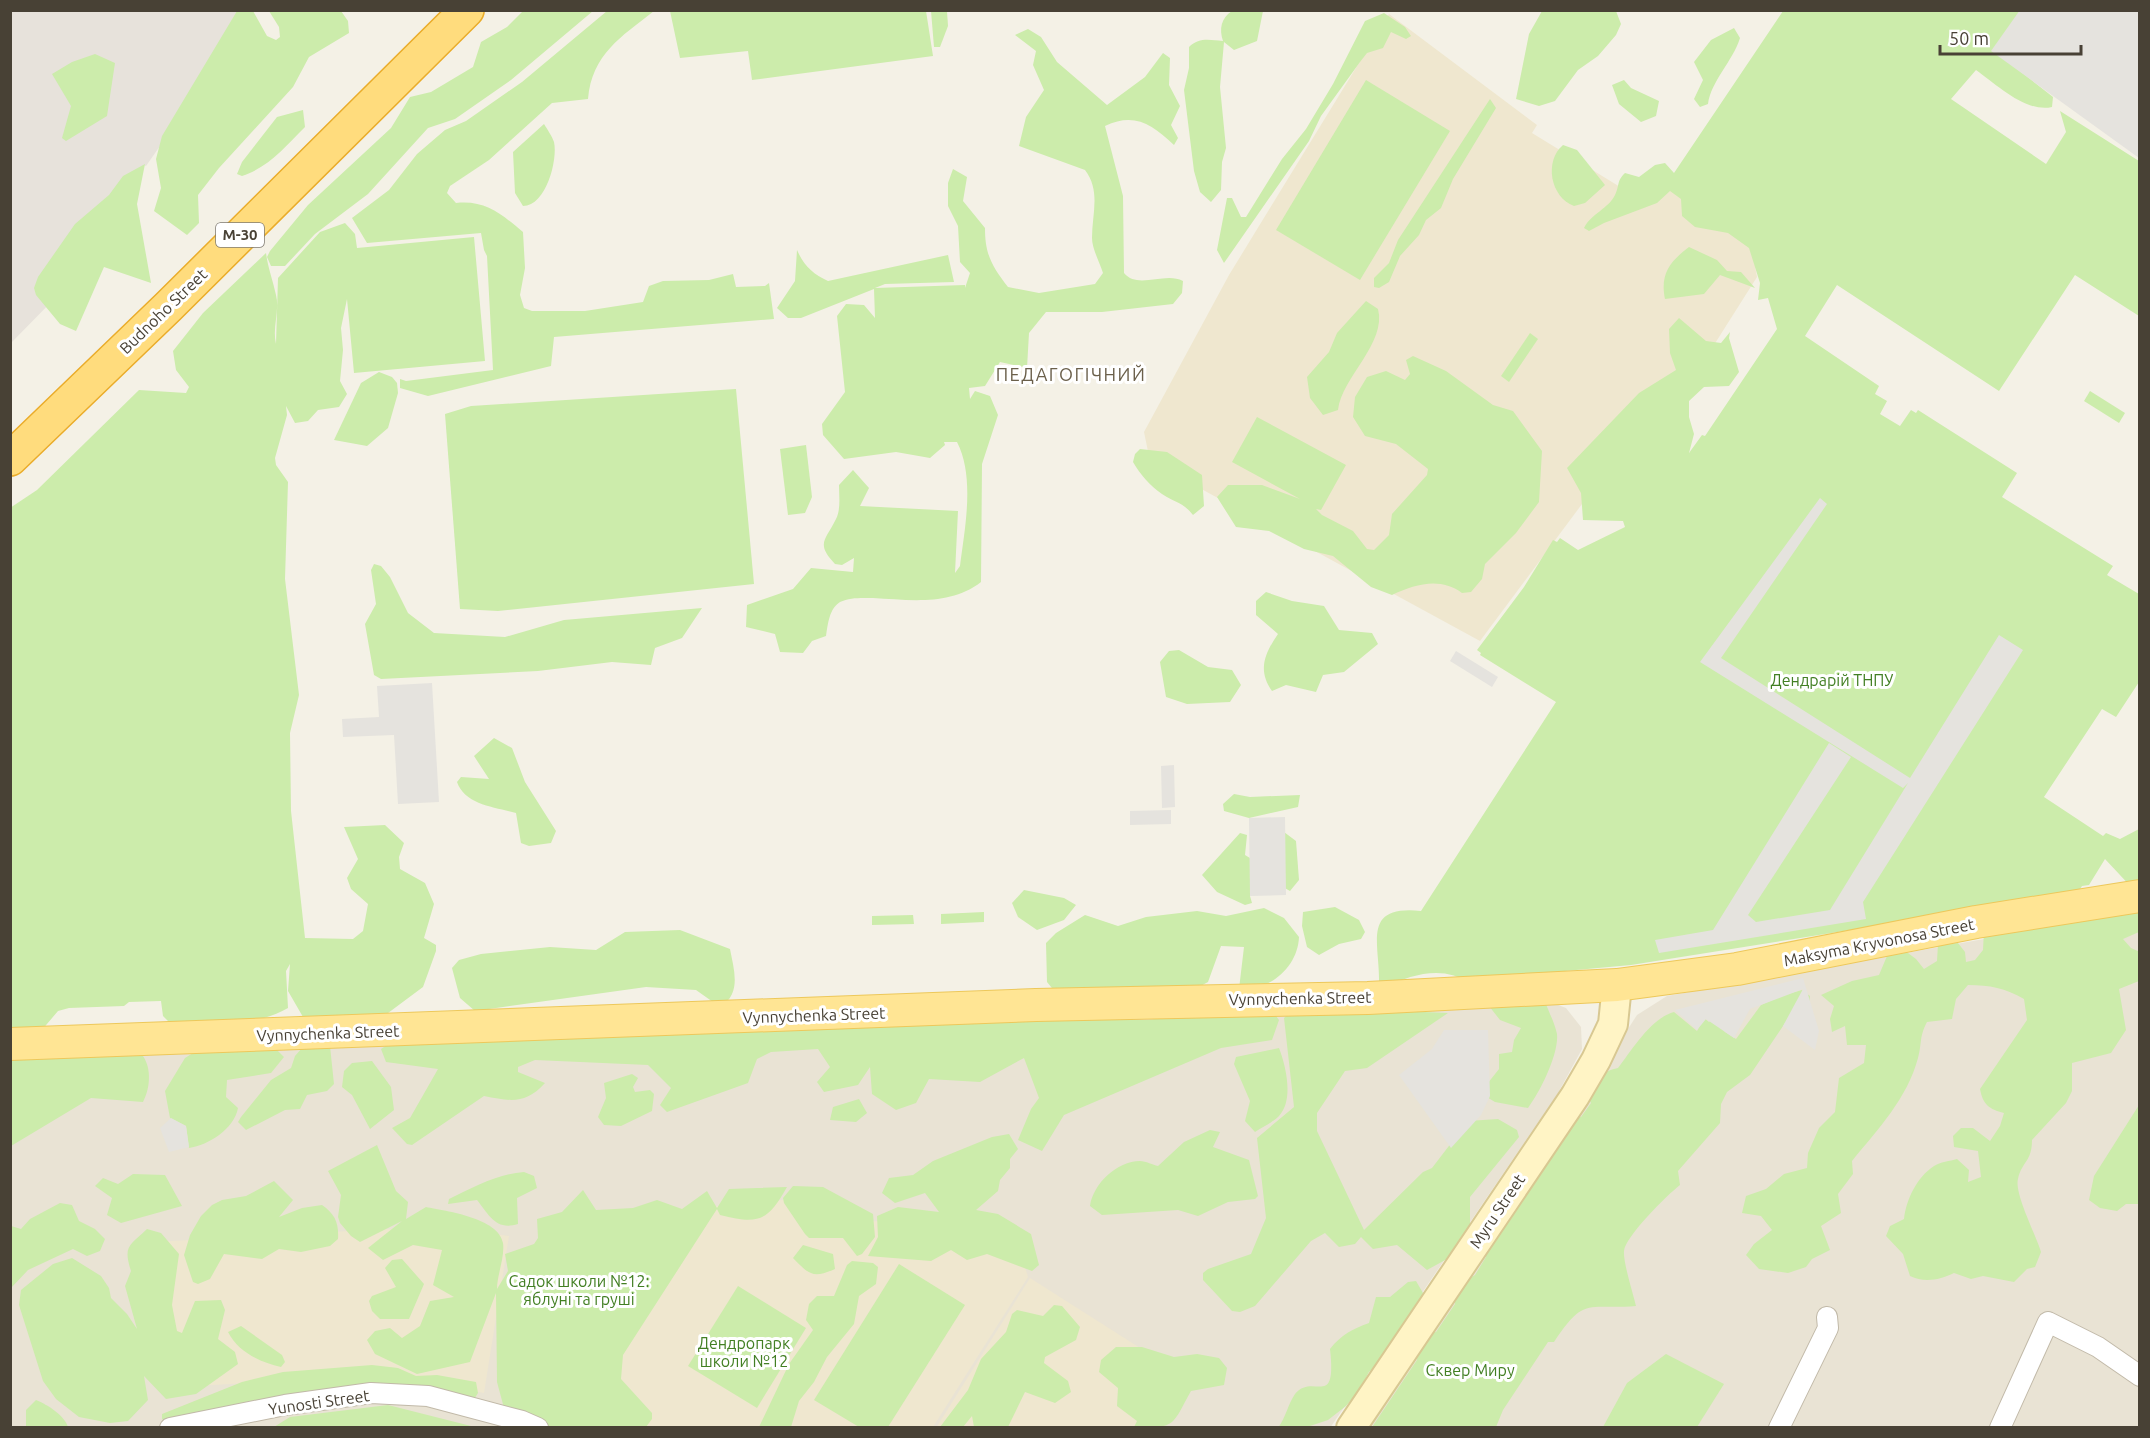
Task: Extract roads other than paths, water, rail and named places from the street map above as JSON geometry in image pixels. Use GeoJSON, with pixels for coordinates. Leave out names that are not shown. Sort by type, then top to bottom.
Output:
{"type":"FeatureCollection","features":[{"type":"Feature","properties":{"kind":"highway","name":"Budnoho Street"},"geometry":{"type":"LineString","coordinates":[[10,459],[168,307],[468,10]]}},
{"type":"Feature","properties":{"kind":"main road","name":"Maksyma Kryvonosa Street"},"geometry":{"type":"LineString","coordinates":[[1617,985],[1737,969],[1976,922],[2139,896]]}},
{"type":"Feature","properties":{"kind":"main road","name":"Vynnychenka Street"},"geometry":{"type":"LineString","coordinates":[[10,1044],[1036,1005],[1368,998],[1617,985]]}},
{"type":"Feature","properties":{"kind":"main road","name":"Myru Street"},"geometry":{"type":"LineString","coordinates":[[1351,1428],[1575,1096],[1596,1060],[1612,1024],[1617,985]]}},
{"type":"Feature","properties":{"kind":"street"},"geometry":{"type":"LineString","coordinates":[[1779,1428],[1828,1328],[1827,1317]]}},
{"type":"Feature","properties":{"kind":"street"},"geometry":{"type":"LineString","coordinates":[[2000,1428],[2048,1322],[2098,1347],[2139,1376]]}},
{"type":"Feature","properties":{"kind":"street","name":"Yunosti Street"},"geometry":{"type":"LineString","coordinates":[[170,1428],[285,1405],[371,1393],[428,1396],[522,1421],[538,1428]]}},
{"type":"Feature","properties":{"kind":"district","name":"ПЕДАГОГІЧНИЙ"},"geometry":{"type":"Point","coordinates":[1071,375]}},
{"type":"Feature","properties":{"kind":"park label","name":"Дендрарій ТНПУ"},"geometry":{"type":"Point","coordinates":[1832,680]}},
{"type":"Feature","properties":{"kind":"park label","name":"Садок школи №12: яблуні та груші"},"geometry":{"type":"Point","coordinates":[579,1290]}},
{"type":"Feature","properties":{"kind":"park label","name":"Дендропарк школи №12"},"geometry":{"type":"Point","coordinates":[744,1352]}},
{"type":"Feature","properties":{"kind":"park label","name":"Сквер Миру"},"geometry":{"type":"Point","coordinates":[1470,1370]}}]}
